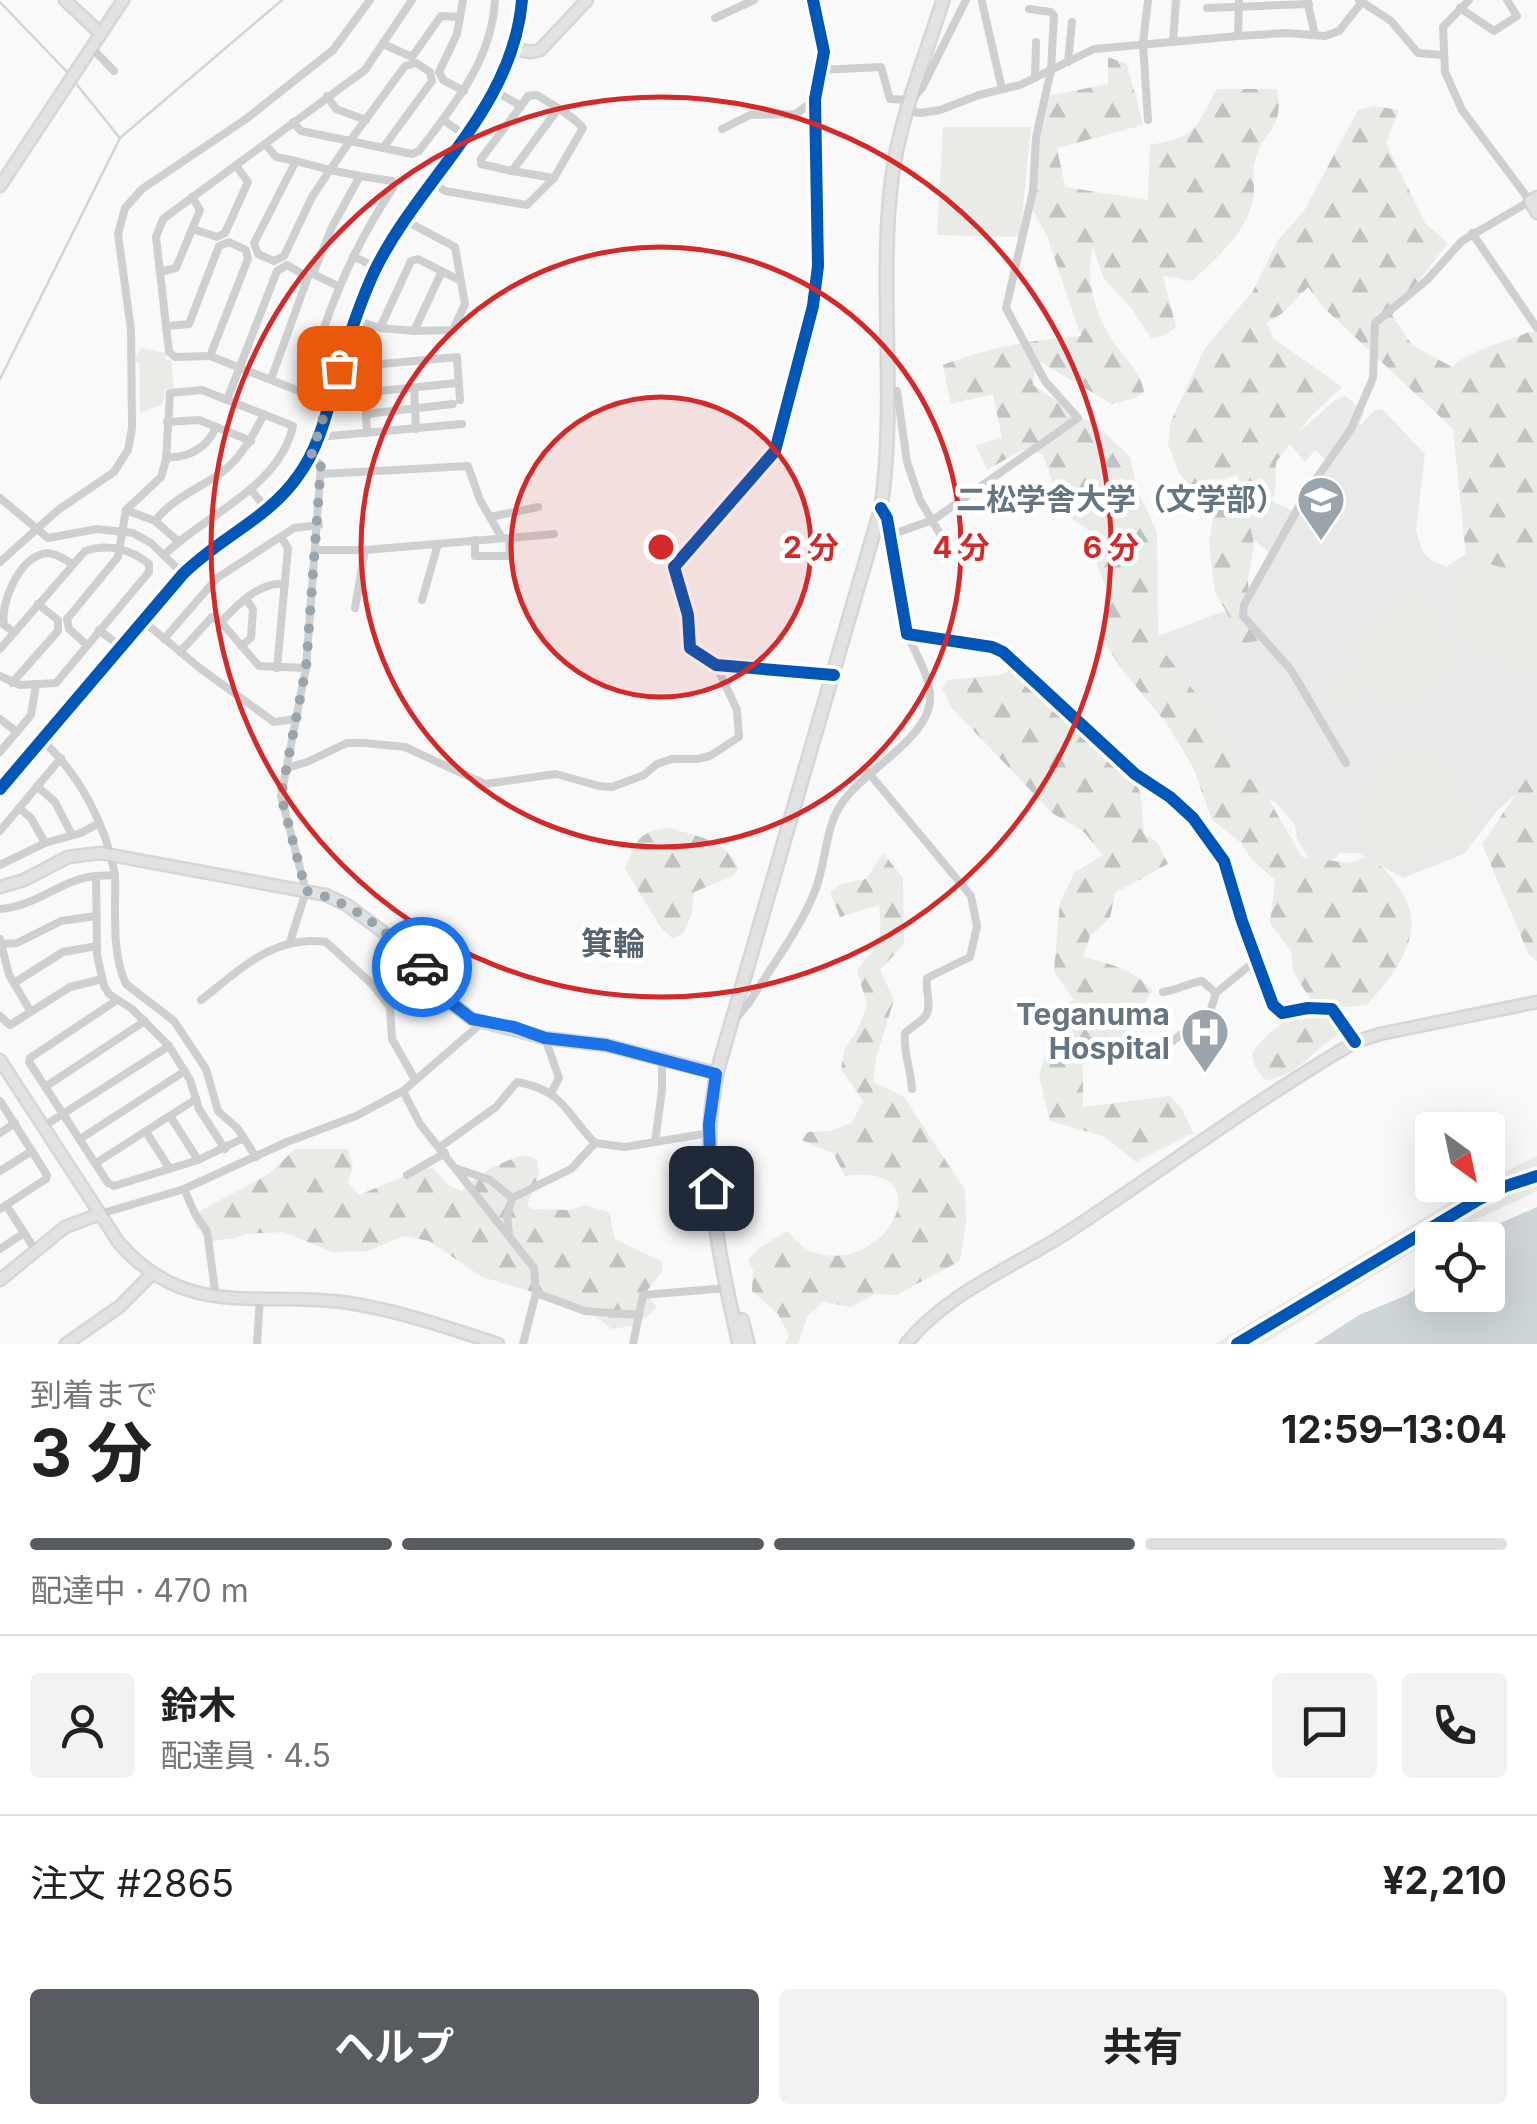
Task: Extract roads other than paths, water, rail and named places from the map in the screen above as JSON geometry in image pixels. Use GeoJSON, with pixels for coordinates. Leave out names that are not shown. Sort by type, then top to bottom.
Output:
{"type":"FeatureCollection","features":[{"type":"Feature","properties":{"kind":"main road"},"geometry":{"type":"LineString","coordinates":[[740,1344],[711,1188],[709,1132],[716,1074],[881,508],[886,474],[891,182],[943,0]]}},
{"type":"Feature","properties":{"kind":"main road"},"geometry":{"type":"LineString","coordinates":[[720,1238],[748,1344]]}},
{"type":"Feature","properties":{"kind":"street"},"geometry":{"type":"LineString","coordinates":[[65,0],[100,33]]}},
{"type":"Feature","properties":{"kind":"street"},"geometry":{"type":"LineString","coordinates":[[0,186],[123,0]]}},
{"type":"Feature","properties":{"kind":"street"},"geometry":{"type":"LineString","coordinates":[[0,562],[36,529],[114,472],[130,444],[130,311],[118,234],[129,202],[333,50],[370,0]]}},
{"type":"Feature","properties":{"kind":"street"},"geometry":{"type":"LineString","coordinates":[[412,0],[366,70],[162,219],[156,238],[166,326],[170,356],[210,356],[304,393],[331,398],[457,383]]}},
{"type":"Feature","properties":{"kind":"street"},"geometry":{"type":"LineString","coordinates":[[463,0],[457,34],[439,72],[443,80],[464,91]]}},
{"type":"Feature","properties":{"kind":"street"},"geometry":{"type":"LineString","coordinates":[[293,122],[300,131],[416,153],[464,91],[487,43],[495,0]]}},
{"type":"Feature","properties":{"kind":"street"},"geometry":{"type":"LineString","coordinates":[[0,788],[183,574],[212,548],[268,510],[292,485],[320,434],[354,320],[376,268],[404,220],[496,91],[514,49],[522,0]]}},
{"type":"Feature","properties":{"kind":"street"},"geometry":{"type":"LineString","coordinates":[[514,49],[540,50],[587,0]]}},
{"type":"Feature","properties":{"kind":"street"},"geometry":{"type":"LineString","coordinates":[[715,18],[754,0]]}},
{"type":"Feature","properties":{"kind":"street"},"geometry":{"type":"LineString","coordinates":[[812,0],[824,52],[816,99],[818,266],[814,292],[775,452],[674,567],[688,615],[690,648],[716,666],[834,675]]}},
{"type":"Feature","properties":{"kind":"street"},"geometry":{"type":"LineString","coordinates":[[910,105],[966,0]]}},
{"type":"Feature","properties":{"kind":"street"},"geometry":{"type":"LineString","coordinates":[[1148,0],[1143,44],[1148,120]]}},
{"type":"Feature","properties":{"kind":"street"},"geometry":{"type":"LineString","coordinates":[[1173,42],[1176,0]]}},
{"type":"Feature","properties":{"kind":"street"},"geometry":{"type":"LineString","coordinates":[[1506,0],[1517,16],[1494,31],[1466,2],[1442,27],[1445,72],[1462,110],[1534,199],[1537,213]]}},
{"type":"Feature","properties":{"kind":"street"},"geometry":{"type":"LineString","coordinates":[[821,70],[881,67],[890,98],[921,113],[1035,78],[1094,50],[1238,36],[1325,36],[1339,32],[1361,1],[1391,21],[1418,54],[1443,55]]}},
{"type":"Feature","properties":{"kind":"street"},"geometry":{"type":"LineString","coordinates":[[982,2],[1002,89]]}},
{"type":"Feature","properties":{"kind":"street"},"geometry":{"type":"LineString","coordinates":[[1207,8],[1239,3],[1308,2],[1315,35]]}},
{"type":"Feature","properties":{"kind":"street"},"geometry":{"type":"LineString","coordinates":[[1238,36],[1239,3]]}},
{"type":"Feature","properties":{"kind":"street"},"geometry":{"type":"LineString","coordinates":[[890,535],[933,520],[1078,418],[1045,381],[1006,308],[1033,191],[1036,136],[1051,70],[1054,16],[1051,12],[1029,9]]}},
{"type":"Feature","properties":{"kind":"street"},"geometry":{"type":"LineString","coordinates":[[383,44],[410,57],[440,16],[460,17]]}},
{"type":"Feature","properties":{"kind":"street"},"geometry":{"type":"LineString","coordinates":[[1068,62],[1072,22]]}},
{"type":"Feature","properties":{"kind":"street"},"geometry":{"type":"LineString","coordinates":[[1035,78],[1036,42]]}},
{"type":"Feature","properties":{"kind":"street"},"geometry":{"type":"LineString","coordinates":[[91,48],[114,71]]}},
{"type":"Feature","properties":{"kind":"street"},"geometry":{"type":"LineString","coordinates":[[296,161],[254,243],[258,254],[274,261],[284,256],[312,197],[350,141],[408,64],[416,63],[430,72],[432,81],[383,148]]}},
{"type":"Feature","properties":{"kind":"street"},"geometry":{"type":"LineString","coordinates":[[496,91],[520,106]]}},
{"type":"Feature","properties":{"kind":"street"},"geometry":{"type":"LineString","coordinates":[[432,182],[445,191],[527,205],[554,178],[583,128],[537,94],[528,96],[480,164],[554,178]]}},
{"type":"Feature","properties":{"kind":"street"},"geometry":{"type":"LineString","coordinates":[[328,96],[336,109],[366,120]]}},
{"type":"Feature","properties":{"kind":"street"},"geometry":{"type":"LineString","coordinates":[[722,129],[750,116],[796,114],[816,99]]}},
{"type":"Feature","properties":{"kind":"street"},"geometry":{"type":"LineString","coordinates":[[512,171],[558,109]]}},
{"type":"Feature","properties":{"kind":"street"},"geometry":{"type":"LineString","coordinates":[[442,120],[465,136]]}},
{"type":"Feature","properties":{"kind":"street"},"geometry":{"type":"LineString","coordinates":[[266,145],[276,157],[394,184],[338,286],[304,393]]}},
{"type":"Feature","properties":{"kind":"street"},"geometry":{"type":"LineString","coordinates":[[192,229],[217,237],[225,233],[248,182],[238,167]]}},
{"type":"Feature","properties":{"kind":"street"},"geometry":{"type":"LineString","coordinates":[[338,286],[316,277],[314,267],[360,176]]}},
{"type":"Feature","properties":{"kind":"street"},"geometry":{"type":"LineString","coordinates":[[160,272],[176,268],[200,210],[192,197]]}},
{"type":"Feature","properties":{"kind":"street"},"geometry":{"type":"LineString","coordinates":[[1346,763],[1291,670],[1242,616],[1244,605],[1307,492],[1351,428],[1373,378],[1374,322],[1427,280],[1472,233],[1534,199]]}},
{"type":"Feature","properties":{"kind":"street"},"geometry":{"type":"LineString","coordinates":[[354,320],[380,328],[453,330],[464,310],[455,247],[404,220]]}},
{"type":"Feature","properties":{"kind":"street"},"geometry":{"type":"LineString","coordinates":[[1472,233],[1537,328]]}},
{"type":"Feature","properties":{"kind":"street"},"geometry":{"type":"LineString","coordinates":[[166,326],[189,324],[219,246],[228,242],[246,250],[248,259],[210,356]]}},
{"type":"Feature","properties":{"kind":"street"},"geometry":{"type":"LineString","coordinates":[[353,256],[376,268]]}},
{"type":"Feature","properties":{"kind":"street"},"geometry":{"type":"LineString","coordinates":[[380,328],[410,261],[418,259],[461,281]]}},
{"type":"Feature","properties":{"kind":"street"},"geometry":{"type":"LineString","coordinates":[[227,400],[277,270],[287,265],[308,278],[272,380]]}},
{"type":"Feature","properties":{"kind":"street"},"geometry":{"type":"LineString","coordinates":[[414,331],[442,271]]}},
{"type":"Feature","properties":{"kind":"street"},"geometry":{"type":"LineString","coordinates":[[339,368],[457,358],[456,402],[366,414]]}},
{"type":"Feature","properties":{"kind":"street"},"geometry":{"type":"LineString","coordinates":[[414,388],[416,428]]}},
{"type":"Feature","properties":{"kind":"street"},"geometry":{"type":"LineString","coordinates":[[87,645],[69,629],[66,619],[114,563],[126,510],[162,477],[168,398],[173,391],[202,390],[289,423],[293,431],[269,471],[164,555]]}},
{"type":"Feature","properties":{"kind":"street"},"geometry":{"type":"LineString","coordinates":[[887,391],[897,391],[907,462],[947,558]]}},
{"type":"Feature","properties":{"kind":"street"},"geometry":{"type":"LineString","coordinates":[[365,393],[367,433]]}},
{"type":"Feature","properties":{"kind":"street"},"geometry":{"type":"LineString","coordinates":[[155,521],[221,472],[251,441],[264,414]]}},
{"type":"Feature","properties":{"kind":"street"},"geometry":{"type":"LineString","coordinates":[[166,422],[192,419],[251,441]]}},
{"type":"Feature","properties":{"kind":"street"},"geometry":{"type":"LineString","coordinates":[[320,434],[462,424]]}},
{"type":"Feature","properties":{"kind":"street"},"geometry":{"type":"LineString","coordinates":[[166,456],[189,455],[211,438],[216,426]]}},
{"type":"Feature","properties":{"kind":"street"},"geometry":{"type":"LineString","coordinates":[[290,942],[306,891],[281,796],[306,668],[322,474],[320,461],[311,456]]}},
{"type":"Feature","properties":{"kind":"street"},"geometry":{"type":"LineString","coordinates":[[322,474],[468,466],[490,517],[506,538],[510,556],[475,556],[475,540]]}},
{"type":"Feature","properties":{"kind":"street"},"geometry":{"type":"LineString","coordinates":[[250,490],[268,510]]}},
{"type":"Feature","properties":{"kind":"street"},"geometry":{"type":"LineString","coordinates":[[0,498],[54,539],[85,530],[142,536],[183,574]]}},
{"type":"Feature","properties":{"kind":"street"},"geometry":{"type":"LineString","coordinates":[[490,517],[538,507]]}},
{"type":"Feature","properties":{"kind":"street"},"geometry":{"type":"LineString","coordinates":[[733,1016],[737,1017],[748,1004],[815,892],[838,808],[868,772],[920,726],[929,706],[930,691],[907,634],[890,535],[881,508]]}},
{"type":"Feature","properties":{"kind":"street"},"geometry":{"type":"LineString","coordinates":[[126,510],[155,521],[178,541]]}},
{"type":"Feature","properties":{"kind":"street"},"geometry":{"type":"LineString","coordinates":[[164,639],[217,578],[300,525],[318,525]]}},
{"type":"Feature","properties":{"kind":"street"},"geometry":{"type":"LineString","coordinates":[[316,550],[365,550],[554,534]]}},
{"type":"Feature","properties":{"kind":"street"},"geometry":{"type":"LineString","coordinates":[[277,668],[288,548],[281,537]]}},
{"type":"Feature","properties":{"kind":"street"},"geometry":{"type":"LineString","coordinates":[[422,600],[438,544]]}},
{"type":"Feature","properties":{"kind":"street"},"geometry":{"type":"LineString","coordinates":[[0,649],[85,551],[120,549],[149,564],[149,572],[56,682],[12,683],[0,676]]}},
{"type":"Feature","properties":{"kind":"street"},"geometry":{"type":"LineString","coordinates":[[355,608],[365,550]]}},
{"type":"Feature","properties":{"kind":"street"},"geometry":{"type":"LineString","coordinates":[[14,632],[4,625],[0,606],[19,571],[46,553],[72,564]]}},
{"type":"Feature","properties":{"kind":"street"},"geometry":{"type":"LineString","coordinates":[[220,622],[272,582],[285,584]]}},
{"type":"Feature","properties":{"kind":"street"},"geometry":{"type":"LineString","coordinates":[[241,646],[251,638],[254,609],[246,599]]}},
{"type":"Feature","properties":{"kind":"street"},"geometry":{"type":"LineString","coordinates":[[12,683],[58,631],[58,620],[38,604]]}},
{"type":"Feature","properties":{"kind":"street"},"geometry":{"type":"LineString","coordinates":[[180,652],[208,618],[216,617],[253,662],[265,668],[306,668]]}},
{"type":"Feature","properties":{"kind":"street"},"geometry":{"type":"LineString","coordinates":[[143,621],[274,722],[295,719]]}},
{"type":"Feature","properties":{"kind":"street"},"geometry":{"type":"LineString","coordinates":[[100,630],[121,648]]}},
{"type":"Feature","properties":{"kind":"street"},"geometry":{"type":"LineString","coordinates":[[907,634],[992,647],[1002,652],[1136,774],[1182,807],[1224,861],[1255,961],[1276,1009],[1282,1013],[1308,1008],[1332,1010],[1355,1042]]}},
{"type":"Feature","properties":{"kind":"street"},"geometry":{"type":"LineString","coordinates":[[286,768],[347,742],[365,743],[405,747],[485,784],[556,774],[612,787],[672,759],[710,756],[739,737],[736,710],[716,666]]}},
{"type":"Feature","properties":{"kind":"street"},"geometry":{"type":"LineString","coordinates":[[1,748],[32,715],[36,685]]}},
{"type":"Feature","properties":{"kind":"street"},"geometry":{"type":"LineString","coordinates":[[0,719],[16,732]]}},
{"type":"Feature","properties":{"kind":"street"},"geometry":{"type":"LineString","coordinates":[[42,740],[61,758],[109,840],[115,875],[118,950],[126,984],[174,1021],[206,1070],[218,1111],[256,1157]]}},
{"type":"Feature","properties":{"kind":"street"},"geometry":{"type":"LineString","coordinates":[[0,831],[61,758]]}},
{"type":"Feature","properties":{"kind":"street"},"geometry":{"type":"LineString","coordinates":[[868,772],[971,896],[977,926],[973,952],[928,978],[925,992],[929,1007],[925,1018],[905,1033],[912,1089]]}},
{"type":"Feature","properties":{"kind":"street"},"geometry":{"type":"LineString","coordinates":[[37,786],[55,802],[72,835]]}},
{"type":"Feature","properties":{"kind":"street"},"geometry":{"type":"LineString","coordinates":[[19,808],[32,818],[46,843]]}},
{"type":"Feature","properties":{"kind":"street"},"geometry":{"type":"LineString","coordinates":[[99,822],[1,865],[4,886],[68,857],[111,854],[326,896],[368,920],[406,951],[459,1010],[545,1038],[606,1045],[716,1074]]}},
{"type":"Feature","properties":{"kind":"street"},"geometry":{"type":"LineString","coordinates":[[0,909],[35,902],[73,880],[115,875]]}},
{"type":"Feature","properties":{"kind":"street"},"geometry":{"type":"LineString","coordinates":[[96,876],[97,946],[102,979],[109,994],[145,1021],[169,1046],[185,1071],[199,1110],[225,1149]]}},
{"type":"Feature","properties":{"kind":"street"},"geometry":{"type":"LineString","coordinates":[[24,880],[35,902]]}},
{"type":"Feature","properties":{"kind":"street"},"geometry":{"type":"LineString","coordinates":[[31,1012],[14,983],[0,942],[24,940],[60,921],[96,916]]}},
{"type":"Feature","properties":{"kind":"street"},"geometry":{"type":"LineString","coordinates":[[202,1000],[262,953],[290,942],[326,942],[390,1006],[392,1039],[414,1078]]}},
{"type":"Feature","properties":{"kind":"street"},"geometry":{"type":"LineString","coordinates":[[14,983],[62,952],[97,946]]}},
{"type":"Feature","properties":{"kind":"street"},"geometry":{"type":"LineString","coordinates":[[1086,1057],[1148,1056],[1161,1050],[1210,1012],[1216,993],[1255,961]]}},
{"type":"Feature","properties":{"kind":"street"},"geometry":{"type":"LineString","coordinates":[[0,1016],[10,1025],[70,986],[102,979]]}},
{"type":"Feature","properties":{"kind":"street"},"geometry":{"type":"LineString","coordinates":[[1163,992],[1202,981],[1216,993]]}},
{"type":"Feature","properties":{"kind":"street"},"geometry":{"type":"LineString","coordinates":[[117,1000],[29,1062],[114,1186],[198,1160],[244,1138]]}},
{"type":"Feature","properties":{"kind":"street"},"geometry":{"type":"LineString","coordinates":[[906,1344],[935,1312],[956,1296],[1053,1241],[1355,1042],[1537,1002]]}},
{"type":"Feature","properties":{"kind":"street"},"geometry":{"type":"LineString","coordinates":[[45,1086],[145,1021]]}},
{"type":"Feature","properties":{"kind":"street"},"geometry":{"type":"LineString","coordinates":[[0,1280],[65,1227],[184,1190],[356,1116],[403,1091],[484,1021]]}},
{"type":"Feature","properties":{"kind":"street"},"geometry":{"type":"LineString","coordinates":[[545,1038],[558,1078],[550,1092]]}},
{"type":"Feature","properties":{"kind":"street"},"geometry":{"type":"LineString","coordinates":[[44,1126],[169,1046]]}},
{"type":"Feature","properties":{"kind":"street"},"geometry":{"type":"LineString","coordinates":[[0,1060],[119,1244],[152,1274],[178,1289],[216,1298],[313,1300],[376,1308],[498,1344]]}},
{"type":"Feature","properties":{"kind":"street"},"geometry":{"type":"LineString","coordinates":[[655,1142],[662,1060]]}},
{"type":"Feature","properties":{"kind":"street"},"geometry":{"type":"LineString","coordinates":[[80,1139],[185,1071]]}},
{"type":"Feature","properties":{"kind":"street"},"geometry":{"type":"LineString","coordinates":[[407,1176],[496,1108],[517,1082],[550,1092],[570,1109],[595,1143],[625,1147],[709,1132]]}},
{"type":"Feature","properties":{"kind":"street"},"geometry":{"type":"LineString","coordinates":[[403,1091],[420,1124],[534,1268],[536,1293],[523,1344]]}},
{"type":"Feature","properties":{"kind":"street"},"geometry":{"type":"LineString","coordinates":[[96,1164],[196,1099]]}},
{"type":"Feature","properties":{"kind":"street"},"geometry":{"type":"LineString","coordinates":[[0,1101],[46,1180],[3,1207],[36,1252]]}},
{"type":"Feature","properties":{"kind":"street"},"geometry":{"type":"LineString","coordinates":[[170,1116],[198,1160]]}},
{"type":"Feature","properties":{"kind":"street"},"geometry":{"type":"LineString","coordinates":[[0,1133],[15,1124]]}},
{"type":"Feature","properties":{"kind":"street"},"geometry":{"type":"LineString","coordinates":[[146,1132],[170,1169]]}},
{"type":"Feature","properties":{"kind":"street"},"geometry":{"type":"LineString","coordinates":[[509,1236],[507,1216],[512,1198],[572,1169],[595,1143]]}},
{"type":"Feature","properties":{"kind":"street"},"geometry":{"type":"LineString","coordinates":[[0,1171],[32,1150]]}},
{"type":"Feature","properties":{"kind":"street"},"geometry":{"type":"LineString","coordinates":[[458,1169],[490,1180],[512,1198]]}},
{"type":"Feature","properties":{"kind":"street"},"geometry":{"type":"LineString","coordinates":[[184,1190],[207,1231],[216,1298]]}},
{"type":"Feature","properties":{"kind":"street"},"geometry":{"type":"LineString","coordinates":[[0,1248],[24,1233]]}},
{"type":"Feature","properties":{"kind":"street"},"geometry":{"type":"LineString","coordinates":[[66,1344],[127,1300],[152,1274]]}},
{"type":"Feature","properties":{"kind":"street"},"geometry":{"type":"LineString","coordinates":[[633,1344],[643,1295],[727,1288]]}},
{"type":"Feature","properties":{"kind":"street"},"geometry":{"type":"LineString","coordinates":[[536,1293],[585,1311],[639,1315]]}},
{"type":"Feature","properties":{"kind":"street"},"geometry":{"type":"LineString","coordinates":[[257,1344],[260,1298]]}},
{"type":"Feature","properties":{"kind":"waterway"},"geometry":{"type":"LineString","coordinates":[[0,379],[120,138],[282,0]]}},
{"type":"Feature","properties":{"kind":"waterway"},"geometry":{"type":"LineString","coordinates":[[0,2],[69,74]]}},
{"type":"Feature","properties":{"kind":"waterway"},"geometry":{"type":"LineString","coordinates":[[74,81],[119,137]]}},
{"type":"Feature","properties":{"kind":"place","name":"二松学舎大学（文学部）"},"geometry":{"type":"Point","coordinates":[1321,542]}},
{"type":"Feature","properties":{"kind":"place","name":"Teganuma Hospital"},"geometry":{"type":"Point","coordinates":[1205,1074]}},
{"type":"Feature","properties":{"kind":"district","name":"箕輪"},"geometry":{"type":"Point","coordinates":[613,944]}}]}
